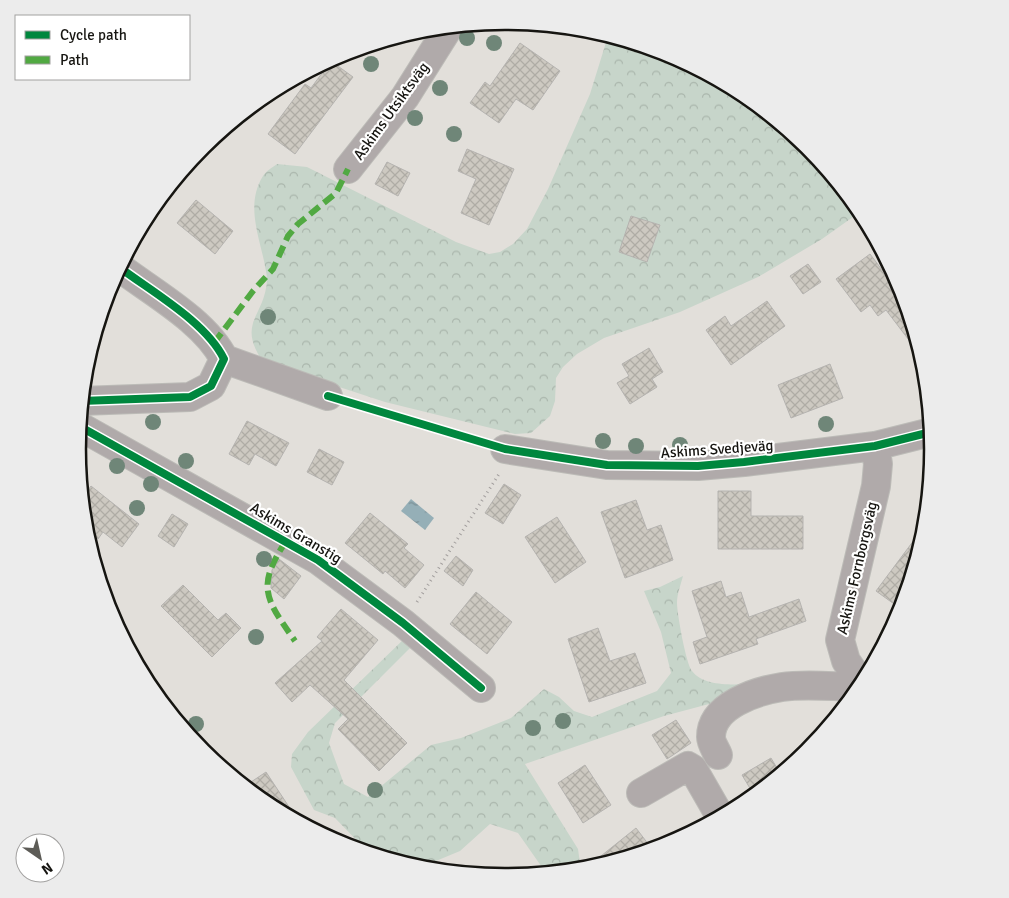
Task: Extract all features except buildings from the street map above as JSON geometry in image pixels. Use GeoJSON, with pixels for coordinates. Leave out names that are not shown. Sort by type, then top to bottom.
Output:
{"type":"FeatureCollection","features":[{"type":"Feature","properties":{"kind":"street","name":"Askims Utsiktsväg"},"geometry":{"type":"LineString","coordinates":[[348,169],[405,97],[444,35]]}},
{"type":"Feature","properties":{"kind":"street"},"geometry":{"type":"LineString","coordinates":[[125,272],[194,323],[214,344],[224,359],[328,396]]}},
{"type":"Feature","properties":{"kind":"street"},"geometry":{"type":"LineString","coordinates":[[88,401],[190,398],[211,386],[224,359]]}},
{"type":"Feature","properties":{"kind":"street","name":"Askims Granstig"},"geometry":{"type":"LineString","coordinates":[[86,430],[302,550],[403,623],[481,688]]}},
{"type":"Feature","properties":{"kind":"street","name":"Askims Svedjeväg"},"geometry":{"type":"LineString","coordinates":[[510,450],[607,465],[653,466],[744,462],[875,446],[923,434]]}},
{"type":"Feature","properties":{"kind":"street","name":"Askims Fornborgsväg"},"geometry":{"type":"LineString","coordinates":[[856,677],[846,661],[840,640],[876,486],[878,464],[875,446]]}},
{"type":"Feature","properties":{"kind":"street"},"geometry":{"type":"LineString","coordinates":[[718,755],[711,739],[713,727],[727,708],[744,699],[784,687],[851,685]]}},
{"type":"Feature","properties":{"kind":"street"},"geometry":{"type":"LineString","coordinates":[[641,793],[688,766],[693,770],[717,810]]}},
{"type":"Feature","properties":{"kind":"path"},"geometry":{"type":"LineString","coordinates":[[403,623],[510,450]]}},
{"type":"Feature","properties":{"kind":"green space"},"geometry":{"type":"Polygon","coordinates":[[[606,42],[639,52],[690,73],[737,101],[781,134],[820,173],[853,217],[822,239],[758,277],[680,312],[604,338],[577,354],[563,367],[556,378],[555,401],[550,416],[531,433],[515,434],[385,402],[263,362],[255,349],[252,328],[262,303],[267,280],[254,207],[258,186],[266,172],[277,164],[307,167],[456,242],[489,254],[500,252],[513,244],[527,229],[548,189],[590,94],[606,42]]]}},
{"type":"Feature","properties":{"kind":"green space"},"geometry":{"type":"Polygon","coordinates":[[[683,576],[677,609],[685,649],[692,671],[713,683],[755,684],[724,700],[664,716],[525,764],[578,849],[580,861],[541,866],[518,833],[490,824],[460,851],[434,862],[423,860],[396,854],[358,841],[335,818],[314,810],[291,767],[292,754],[308,732],[405,638],[414,644],[335,723],[329,743],[344,784],[368,797],[431,745],[461,738],[511,718],[544,689],[559,697],[574,711],[592,717],[657,691],[671,673],[661,632],[644,591],[660,587],[683,576]]]}},
{"type":"Feature","properties":{"kind":"water"},"geometry":{"type":"Polygon","coordinates":[[[411,499],[434,518],[425,530],[401,511],[411,499]]]}},
{"type":"Feature","properties":{"kind":"marked path"},"geometry":{"type":"LineString","coordinates":[[214,343],[253,291],[273,269],[288,236],[298,224],[336,193],[348,169]]}},
{"type":"Feature","properties":{"kind":"marked path"},"geometry":{"type":"LineString","coordinates":[[286,541],[271,570],[268,592],[277,614],[295,641]]}},
{"type":"Feature","properties":{"kind":"cycle path"},"geometry":{"type":"LineString","coordinates":[[88,401],[190,397],[211,386],[224,359],[216,345],[192,320],[125,271]]}},
{"type":"Feature","properties":{"kind":"cycle path"},"geometry":{"type":"LineString","coordinates":[[328,396],[505,449],[607,465],[698,466],[744,462],[875,446],[923,434]]}},
{"type":"Feature","properties":{"kind":"cycle path"},"geometry":{"type":"LineString","coordinates":[[86,430],[318,560],[403,623],[481,688]]}}]}
